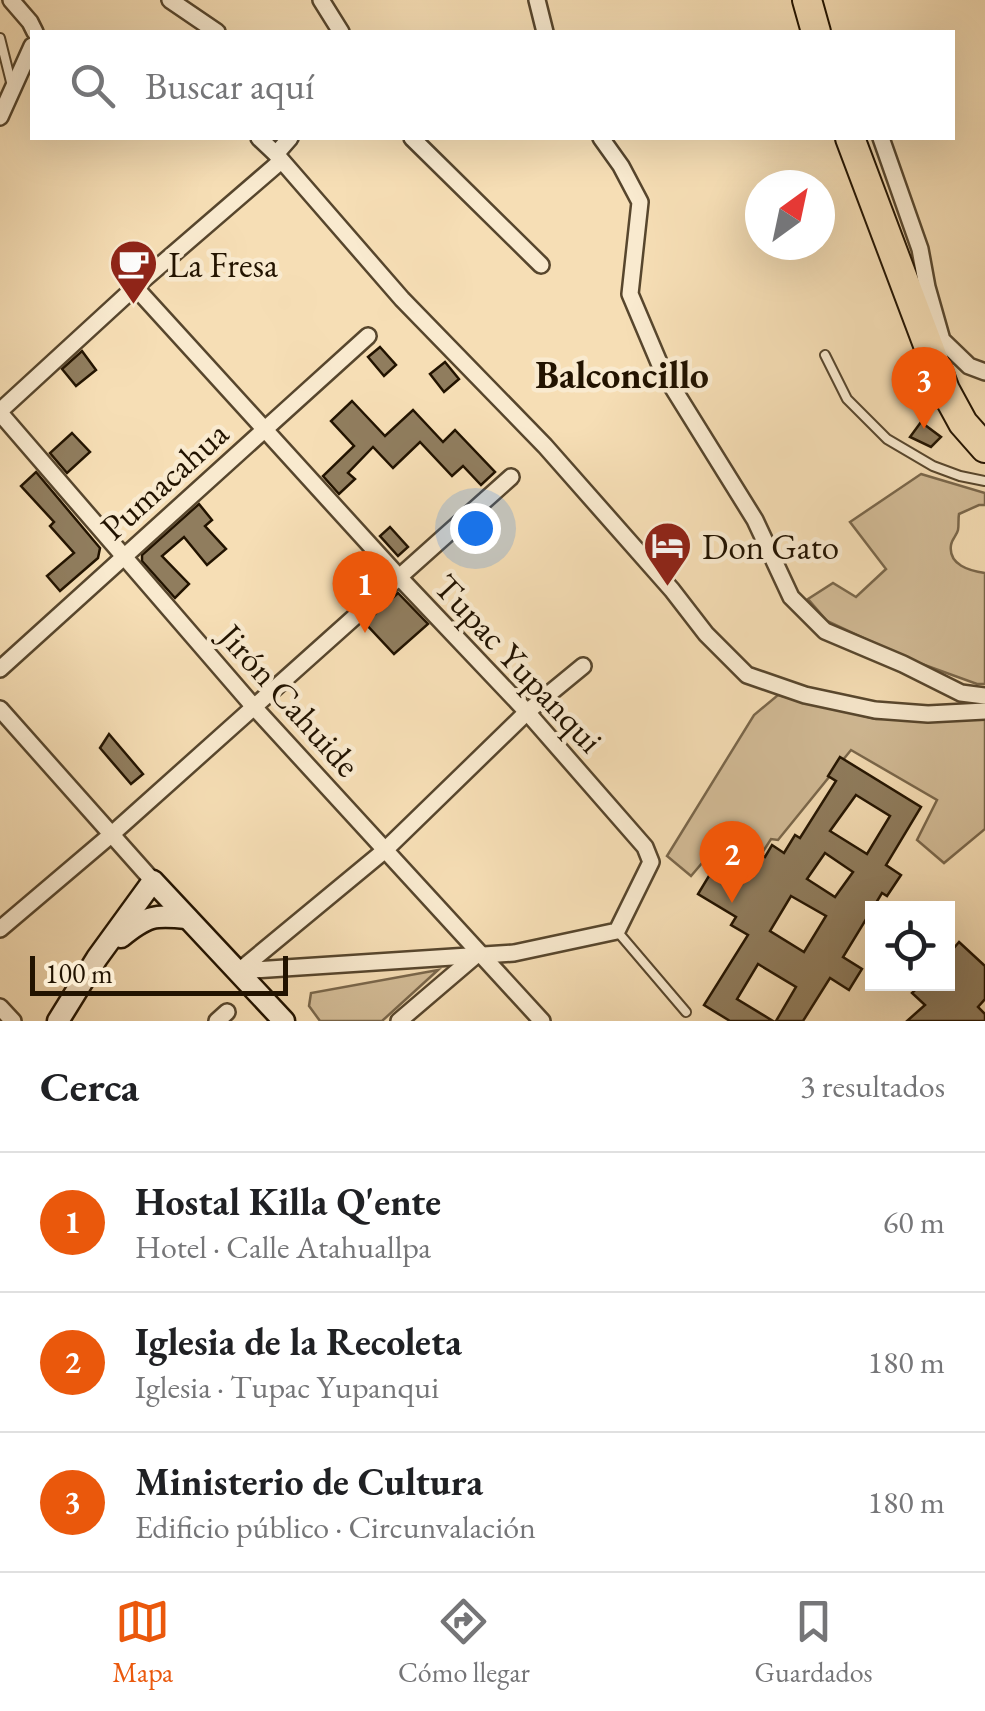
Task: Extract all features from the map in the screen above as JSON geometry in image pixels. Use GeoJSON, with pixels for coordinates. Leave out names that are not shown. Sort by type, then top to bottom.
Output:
{"type":"FeatureCollection","features":[{"type":"Feature","properties":{"kind":"highway"},"geometry":{"type":"LineString","coordinates":[[807,0],[815,30]]}},
{"type":"Feature","properties":{"kind":"highway"},"geometry":{"type":"LineString","coordinates":[[851,140],[945,390],[964,423],[985,448]]}},
{"type":"Feature","properties":{"kind":"street"},"geometry":{"type":"LineString","coordinates":[[11,0],[33,30]]}},
{"type":"Feature","properties":{"kind":"street"},"geometry":{"type":"LineString","coordinates":[[170,0],[215,30]]}},
{"type":"Feature","properties":{"kind":"street"},"geometry":{"type":"LineString","coordinates":[[322,0],[340,30]]}},
{"type":"Feature","properties":{"kind":"street"},"geometry":{"type":"LineString","coordinates":[[537,0],[544,30]]}},
{"type":"Feature","properties":{"kind":"street"},"geometry":{"type":"LineString","coordinates":[[0,117],[30,50]]}},
{"type":"Feature","properties":{"kind":"street"},"geometry":{"type":"LineString","coordinates":[[261,140],[402,299],[546,446],[706,634],[747,675],[805,695],[875,710],[928,714],[985,711]]}},
{"type":"Feature","properties":{"kind":"street"},"geometry":{"type":"LineString","coordinates":[[0,412],[278,157],[289,140]]}},
{"type":"Feature","properties":{"kind":"street"},"geometry":{"type":"LineString","coordinates":[[414,140],[541,265]]}},
{"type":"Feature","properties":{"kind":"street"},"geometry":{"type":"LineString","coordinates":[[602,140],[640,202],[630,294],[663,372],[755,520],[791,598],[825,631],[961,692],[985,696]]}},
{"type":"Feature","properties":{"kind":"street"},"geometry":{"type":"LineString","coordinates":[[881,140],[920,249],[942,340],[969,366],[985,372]]}},
{"type":"Feature","properties":{"kind":"street","name":"Tupac Yupanqui"},"geometry":{"type":"LineString","coordinates":[[135,286],[399,577],[528,712],[645,847],[651,862],[617,931]]}},
{"type":"Feature","properties":{"kind":"street","name":"Pumacahua"},"geometry":{"type":"LineString","coordinates":[[0,668],[368,336]]}},
{"type":"Feature","properties":{"kind":"street","name":"Jirón Cahuide"},"geometry":{"type":"LineString","coordinates":[[0,412],[254,707],[542,1021]]}},
{"type":"Feature","properties":{"kind":"street"},"geometry":{"type":"LineString","coordinates":[[0,929],[112,834],[511,477]]}},
{"type":"Feature","properties":{"kind":"street"},"geometry":{"type":"LineString","coordinates":[[239,971],[384,850],[528,712],[582,666]]}},
{"type":"Feature","properties":{"kind":"street"},"geometry":{"type":"LineString","coordinates":[[0,709],[284,1021]]}},
{"type":"Feature","properties":{"kind":"street"},"geometry":{"type":"LineString","coordinates":[[58,1021],[97,958],[153,881]]}},
{"type":"Feature","properties":{"kind":"street"},"geometry":{"type":"LineString","coordinates":[[97,958],[136,925],[157,915],[187,918]]}},
{"type":"Feature","properties":{"kind":"street"},"geometry":{"type":"LineString","coordinates":[[239,971],[514,953],[617,931]]}},
{"type":"Feature","properties":{"kind":"street"},"geometry":{"type":"LineString","coordinates":[[399,1021],[479,956]]}},
{"type":"Feature","properties":{"kind":"street"},"geometry":{"type":"LineString","coordinates":[[0,1008],[13,1021]]}},
{"type":"Feature","properties":{"kind":"lane"},"geometry":{"type":"LineString","coordinates":[[0,38],[12,90]]}},
{"type":"Feature","properties":{"kind":"lane"},"geometry":{"type":"LineString","coordinates":[[825,355],[847,400],[887,439],[934,466],[985,481]]}},
{"type":"Feature","properties":{"kind":"lane"},"geometry":{"type":"LineString","coordinates":[[617,931],[686,1012]]}},
{"type":"Feature","properties":{"kind":"shaded area"},"geometry":{"type":"Polygon","coordinates":[[[921,474],[985,493],[985,505],[959,514],[951,552],[961,566],[985,573],[985,684],[908,659],[827,621],[808,599],[833,583],[856,597],[886,569],[850,522],[921,474]]]}},
{"type":"Feature","properties":{"kind":"shaded area"},"geometry":{"type":"Polygon","coordinates":[[[778,695],[876,719],[985,716],[985,829],[944,863],[917,840],[937,800],[851,750],[778,840],[771,839],[764,850],[745,838],[731,857],[714,849],[691,876],[667,856],[754,715],[778,695]]]}},
{"type":"Feature","properties":{"kind":"shaded area"},"geometry":{"type":"Polygon","coordinates":[[[438,970],[382,1021],[320,1021],[309,1006],[311,993],[438,970]]]}},
{"type":"Feature","properties":{"kind":"building"},"geometry":{"type":"Polygon","coordinates":[[[380,347],[396,365],[384,376],[368,357],[380,347]]]}},
{"type":"Feature","properties":{"kind":"building"},"geometry":{"type":"Polygon","coordinates":[[[82,351],[96,370],[76,386],[62,369],[82,351]]]}},
{"type":"Feature","properties":{"kind":"building"},"geometry":{"type":"Polygon","coordinates":[[[445,362],[459,379],[444,392],[430,374],[445,362]]]}},
{"type":"Feature","properties":{"kind":"building"},"geometry":{"type":"Polygon","coordinates":[[[352,401],[385,436],[413,410],[443,442],[455,430],[495,472],[481,485],[463,466],[452,476],[420,442],[393,468],[373,447],[348,473],[355,479],[339,494],[323,476],[354,446],[331,421],[352,401]]]}},
{"type":"Feature","properties":{"kind":"building"},"geometry":{"type":"Polygon","coordinates":[[[921,422],[941,437],[931,447],[910,437],[921,422]]]}},
{"type":"Feature","properties":{"kind":"building"},"geometry":{"type":"Polygon","coordinates":[[[72,433],[90,452],[67,473],[50,453],[72,433]]]}},
{"type":"Feature","properties":{"kind":"building"},"geometry":{"type":"Polygon","coordinates":[[[36,472],[100,548],[98,558],[60,591],[47,576],[74,553],[50,526],[54,522],[21,486],[36,472]]]}},
{"type":"Feature","properties":{"kind":"building"},"geometry":{"type":"Polygon","coordinates":[[[199,504],[212,520],[205,526],[226,549],[207,565],[184,537],[162,556],[189,584],[175,598],[142,561],[142,555],[199,504]]]}},
{"type":"Feature","properties":{"kind":"building"},"geometry":{"type":"Polygon","coordinates":[[[390,527],[408,547],[398,556],[380,536],[390,527]]]}},
{"type":"Feature","properties":{"kind":"building"},"geometry":{"type":"Polygon","coordinates":[[[398,593],[428,624],[394,654],[365,623],[398,593]]]}},
{"type":"Feature","properties":{"kind":"building"},"geometry":{"type":"Polygon","coordinates":[[[109,734],[143,774],[131,784],[100,748],[109,734]]]}},
{"type":"Feature","properties":{"kind":"building"},"geometry":{"type":"Polygon","coordinates":[[[840,757],[921,807],[886,865],[901,875],[887,896],[882,893],[877,901],[865,901],[865,921],[843,957],[862,969],[849,990],[830,978],[803,1021],[776,1021],[796,987],[758,964],[737,999],[773,1021],[730,1021],[704,1005],[748,935],[731,925],[736,917],[698,894],[721,856],[734,864],[746,845],[765,857],[772,845],[784,853],[795,835],[800,838],[836,781],[828,776],[840,757]],[[856,795],[830,831],[867,854],[890,816],[856,795]],[[825,853],[807,879],[835,897],[853,872],[825,853]],[[791,896],[770,931],[804,952],[826,916],[791,896]]]}},
{"type":"Feature","properties":{"kind":"building"},"geometry":{"type":"Polygon","coordinates":[[[959,942],[985,966],[985,999],[978,1007],[985,1014],[985,1021],[907,1021],[925,1005],[914,991],[955,991],[955,947],[959,942]]]}},
{"type":"Feature","properties":{"kind":"place","name":"La Fresa"},"geometry":{"type":"Point","coordinates":[133,306]}},
{"type":"Feature","properties":{"kind":"place","name":"Ministerio de Cultura"},"geometry":{"type":"Point","coordinates":[924,429]}},
{"type":"Feature","properties":{"kind":"place","name":"Don Gato"},"geometry":{"type":"Point","coordinates":[667,588]}},
{"type":"Feature","properties":{"kind":"place","name":"Hostal Killa Q'ente"},"geometry":{"type":"Point","coordinates":[365,633]}},
{"type":"Feature","properties":{"kind":"place","name":"Iglesia de la Recoleta"},"geometry":{"type":"Point","coordinates":[732,903]}},
{"type":"Feature","properties":{"kind":"district","name":"Balconcillo"},"geometry":{"type":"Point","coordinates":[622,374]}}]}
